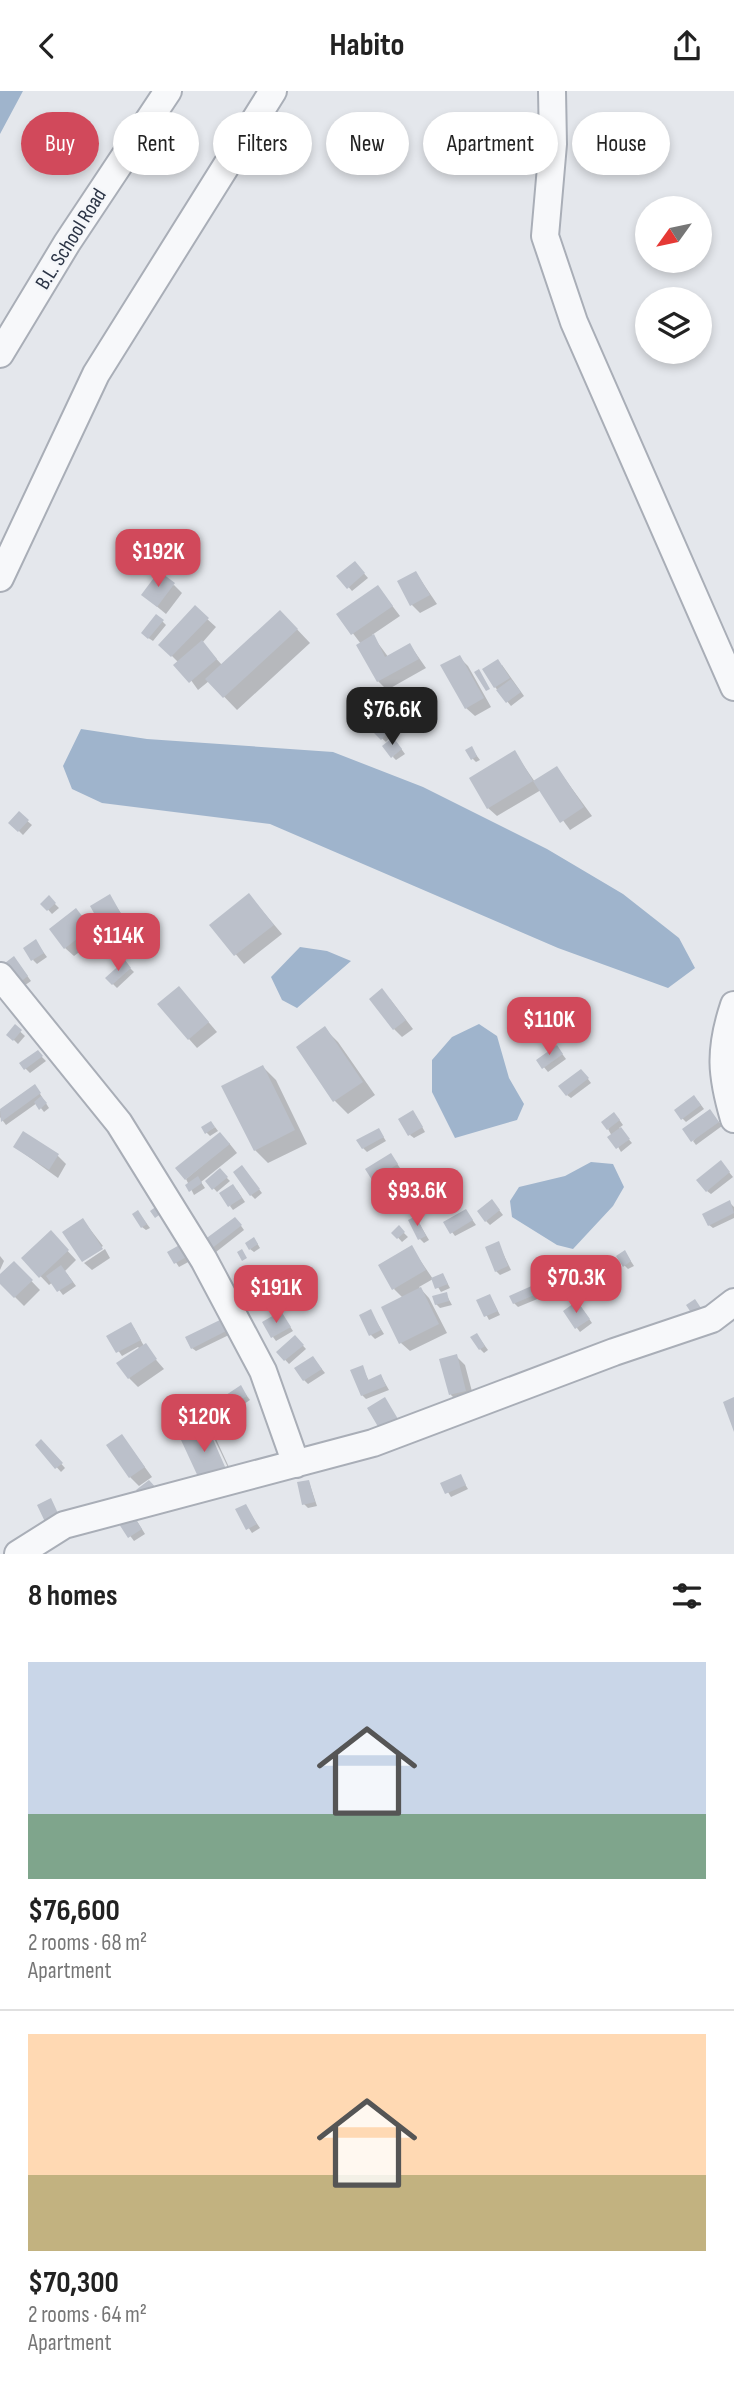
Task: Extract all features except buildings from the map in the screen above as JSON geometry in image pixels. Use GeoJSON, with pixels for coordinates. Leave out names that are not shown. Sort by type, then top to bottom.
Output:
{"type":"FeatureCollection","features":[{"type":"Feature","properties":{"kind":"street","name":"B.L. School Road"},"geometry":{"type":"LineString","coordinates":[[0,353],[67,243],[168,91]]}},
{"type":"Feature","properties":{"kind":"street"},"geometry":{"type":"LineString","coordinates":[[0,578],[96,374],[274,91]]}},
{"type":"Feature","properties":{"kind":"street"},"geometry":{"type":"LineString","coordinates":[[552,91],[553,144],[545,236],[574,322],[734,687]]}},
{"type":"Feature","properties":{"kind":"street"},"geometry":{"type":"LineString","coordinates":[[0,976],[119,1123],[204,1259],[262,1371],[296,1464]]}},
{"type":"Feature","properties":{"kind":"street"},"geometry":{"type":"LineString","coordinates":[[734,1005],[728,1025],[722,1078],[734,1119]]}},
{"type":"Feature","properties":{"kind":"street"},"geometry":{"type":"LineString","coordinates":[[18,1554],[64,1525],[373,1443],[433,1422],[614,1352],[712,1319],[734,1302]]}},
{"type":"Feature","properties":{"kind":"water"},"geometry":{"type":"Polygon","coordinates":[[[0,91],[23,91],[0,134],[0,91]]]}},
{"type":"Feature","properties":{"kind":"water"},"geometry":{"type":"Polygon","coordinates":[[[81,729],[147,739],[333,752],[423,787],[547,849],[623,894],[679,938],[695,968],[668,988],[558,948],[270,824],[102,803],[72,789],[63,766],[81,729]]]}},
{"type":"Feature","properties":{"kind":"water"},"geometry":{"type":"Polygon","coordinates":[[[300,947],[327,951],[351,961],[297,1008],[282,1000],[271,977],[300,947]]]}},
{"type":"Feature","properties":{"kind":"water"},"geometry":{"type":"Polygon","coordinates":[[[479,1024],[497,1036],[509,1078],[524,1104],[517,1120],[455,1138],[432,1092],[432,1060],[452,1037],[479,1024]]]}},
{"type":"Feature","properties":{"kind":"water"},"geometry":{"type":"Polygon","coordinates":[[[591,1162],[613,1164],[624,1187],[613,1206],[573,1249],[557,1245],[512,1217],[510,1201],[519,1187],[565,1176],[591,1162]]]}}]}
